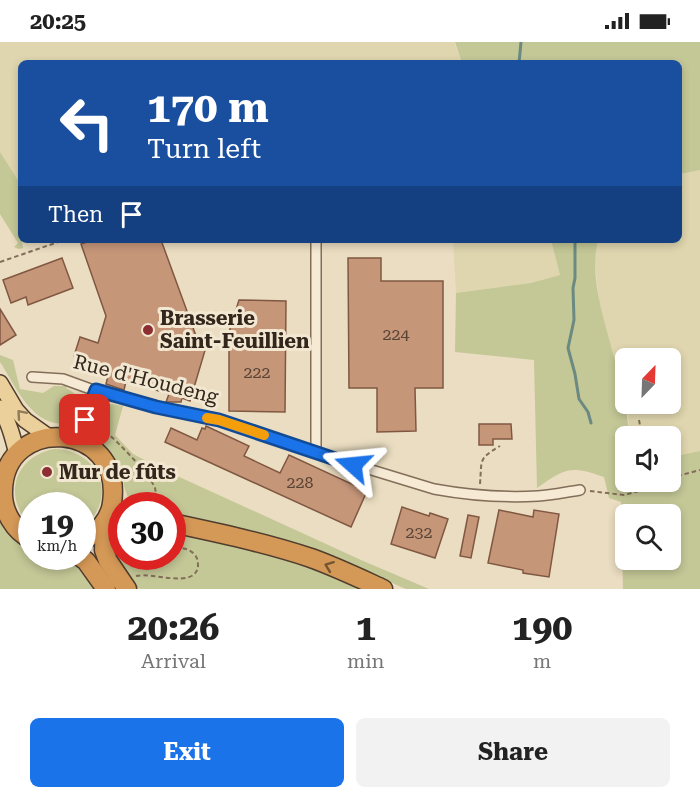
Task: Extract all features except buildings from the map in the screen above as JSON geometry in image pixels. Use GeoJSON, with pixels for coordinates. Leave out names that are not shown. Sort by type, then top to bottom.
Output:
{"type":"FeatureCollection","features":[{"type":"Feature","properties":{"kind":"highway"},"geometry":{"type":"LineString","coordinates":[[18,530],[10,520],[1,496],[3,484],[6,473],[17,454],[37,440],[63,436],[89,446],[107,466],[117,492]]}},
{"type":"Feature","properties":{"kind":"highway"},"geometry":{"type":"LineString","coordinates":[[108,515],[105,522],[104,550],[108,561],[128,586]]}},
{"type":"Feature","properties":{"kind":"highway"},"geometry":{"type":"LineString","coordinates":[[96,532],[105,522]]}},
{"type":"Feature","properties":{"kind":"highway"},"geometry":{"type":"LineString","coordinates":[[186,526],[281,549],[338,569],[383,589]]}},
{"type":"Feature","properties":{"kind":"highway"},"geometry":{"type":"LineString","coordinates":[[92,570],[105,588]]}},
{"type":"Feature","properties":{"kind":"main road"},"geometry":{"type":"LineString","coordinates":[[0,384],[25,420],[49,437]]}},
{"type":"Feature","properties":{"kind":"main road"},"geometry":{"type":"LineString","coordinates":[[0,408],[6,417],[17,454]]}},
{"type":"Feature","properties":{"kind":"street"},"geometry":{"type":"LineString","coordinates":[[316,243],[316,453]]}},
{"type":"Feature","properties":{"kind":"street","name":"Rue d'Houdeng"},"geometry":{"type":"LineString","coordinates":[[32,377],[63,379],[156,407],[219,420],[425,487],[450,492],[537,496],[580,490]]}},
{"type":"Feature","properties":{"kind":"street"},"geometry":{"type":"LineString","coordinates":[[77,440],[96,390]]}},
{"type":"Feature","properties":{"kind":"path"},"geometry":{"type":"LineString","coordinates":[[0,262],[55,243]]}},
{"type":"Feature","properties":{"kind":"path"},"geometry":{"type":"LineString","coordinates":[[639,420],[640,426]]}},
{"type":"Feature","properties":{"kind":"path"},"geometry":{"type":"LineString","coordinates":[[479,494],[482,460],[484,456],[500,446]]}},
{"type":"Feature","properties":{"kind":"path"},"geometry":{"type":"LineString","coordinates":[[681,475],[700,470]]}},
{"type":"Feature","properties":{"kind":"path"},"geometry":{"type":"LineString","coordinates":[[580,490],[624,495],[635,492]]}},
{"type":"Feature","properties":{"kind":"path"},"geometry":{"type":"LineString","coordinates":[[128,586],[138,574],[184,582],[191,579],[197,571],[197,558],[193,552],[186,549]]}},
{"type":"Feature","properties":{"kind":"shaded area"},"geometry":{"type":"Polygon","coordinates":[[[0,42],[454,42],[461,60],[18,60],[18,180],[0,152],[0,42]]]}},
{"type":"Feature","properties":{"kind":"shaded area"},"geometry":{"type":"Polygon","coordinates":[[[700,170],[700,451],[681,455],[681,426],[629,426],[628,414],[681,414],[681,348],[615,348],[615,363],[600,309],[594,254],[597,243],[682,243],[682,174],[700,170]]]}},
{"type":"Feature","properties":{"kind":"shaded area"},"geometry":{"type":"Polygon","coordinates":[[[453,243],[552,243],[560,275],[531,283],[456,293],[453,243]]]}},
{"type":"Feature","properties":{"kind":"green space"},"geometry":{"type":"Polygon","coordinates":[[[455,42],[700,42],[700,170],[682,174],[682,60],[461,60],[455,42]]]}},
{"type":"Feature","properties":{"kind":"green space"},"geometry":{"type":"Polygon","coordinates":[[[0,152],[18,180],[18,243],[0,214],[0,152]]]}},
{"type":"Feature","properties":{"kind":"green space"},"geometry":{"type":"Polygon","coordinates":[[[18,243],[22,243],[23,248],[14,247],[18,243]]]}},
{"type":"Feature","properties":{"kind":"green space"},"geometry":{"type":"Polygon","coordinates":[[[552,243],[598,243],[596,281],[615,362],[615,414],[626,414],[628,426],[615,426],[615,492],[681,492],[681,455],[700,451],[700,589],[623,589],[623,570],[681,570],[681,504],[621,504],[609,498],[604,477],[576,470],[569,470],[555,476],[537,488],[534,360],[455,352],[456,293],[531,283],[560,275],[552,243]]]}},
{"type":"Feature","properties":{"kind":"green space"},"geometry":{"type":"Polygon","coordinates":[[[0,355],[13,360],[20,389],[43,393],[54,386],[67,386],[66,388],[75,394],[78,400],[79,410],[76,410],[71,419],[63,423],[45,420],[29,407],[16,389],[0,362],[0,355]]]}},
{"type":"Feature","properties":{"kind":"green space"},"geometry":{"type":"Polygon","coordinates":[[[112,404],[123,406],[115,435],[133,454],[361,560],[429,589],[406,589],[334,558],[186,518],[186,492],[126,492],[121,474],[113,458],[93,431],[95,419],[104,407],[112,404]]]}},
{"type":"Feature","properties":{"kind":"green space"},"geometry":{"type":"Polygon","coordinates":[[[54,449],[70,451],[93,467],[102,490],[96,512],[96,492],[18,492],[18,505],[15,491],[21,469],[40,453],[54,449]]]}},
{"type":"Feature","properties":{"kind":"green space"},"geometry":{"type":"Polygon","coordinates":[[[0,519],[18,536],[18,570],[85,570],[95,589],[0,589],[0,519]]]}},
{"type":"Feature","properties":{"kind":"green space"},"geometry":{"type":"Polygon","coordinates":[[[186,534],[258,549],[319,568],[367,589],[140,589],[131,585],[121,570],[186,570],[186,534]]]}},
{"type":"Feature","properties":{"kind":"waterway"},"geometry":{"type":"LineString","coordinates":[[519,60],[521,42]]}},
{"type":"Feature","properties":{"kind":"waterway"},"geometry":{"type":"LineString","coordinates":[[575,243],[574,320],[568,348],[579,399],[588,412],[591,423]]}},
{"type":"Feature","properties":{"kind":"slow traffic"},"geometry":{"type":"LineString","coordinates":[[207,418],[264,435]]}},
{"type":"Feature","properties":{"kind":"place","name":"Brasserie Saint-Feuillien"},"geometry":{"type":"Point","coordinates":[148,330]}},
{"type":"Feature","properties":{"kind":"place","name":"Mur de fûts"},"geometry":{"type":"Point","coordinates":[47,472]}},
{"type":"Feature","properties":{"kind":"route"},"geometry":{"type":"LineString","coordinates":[[85,420],[96,390],[156,407],[219,420],[353,465]]}}]}
